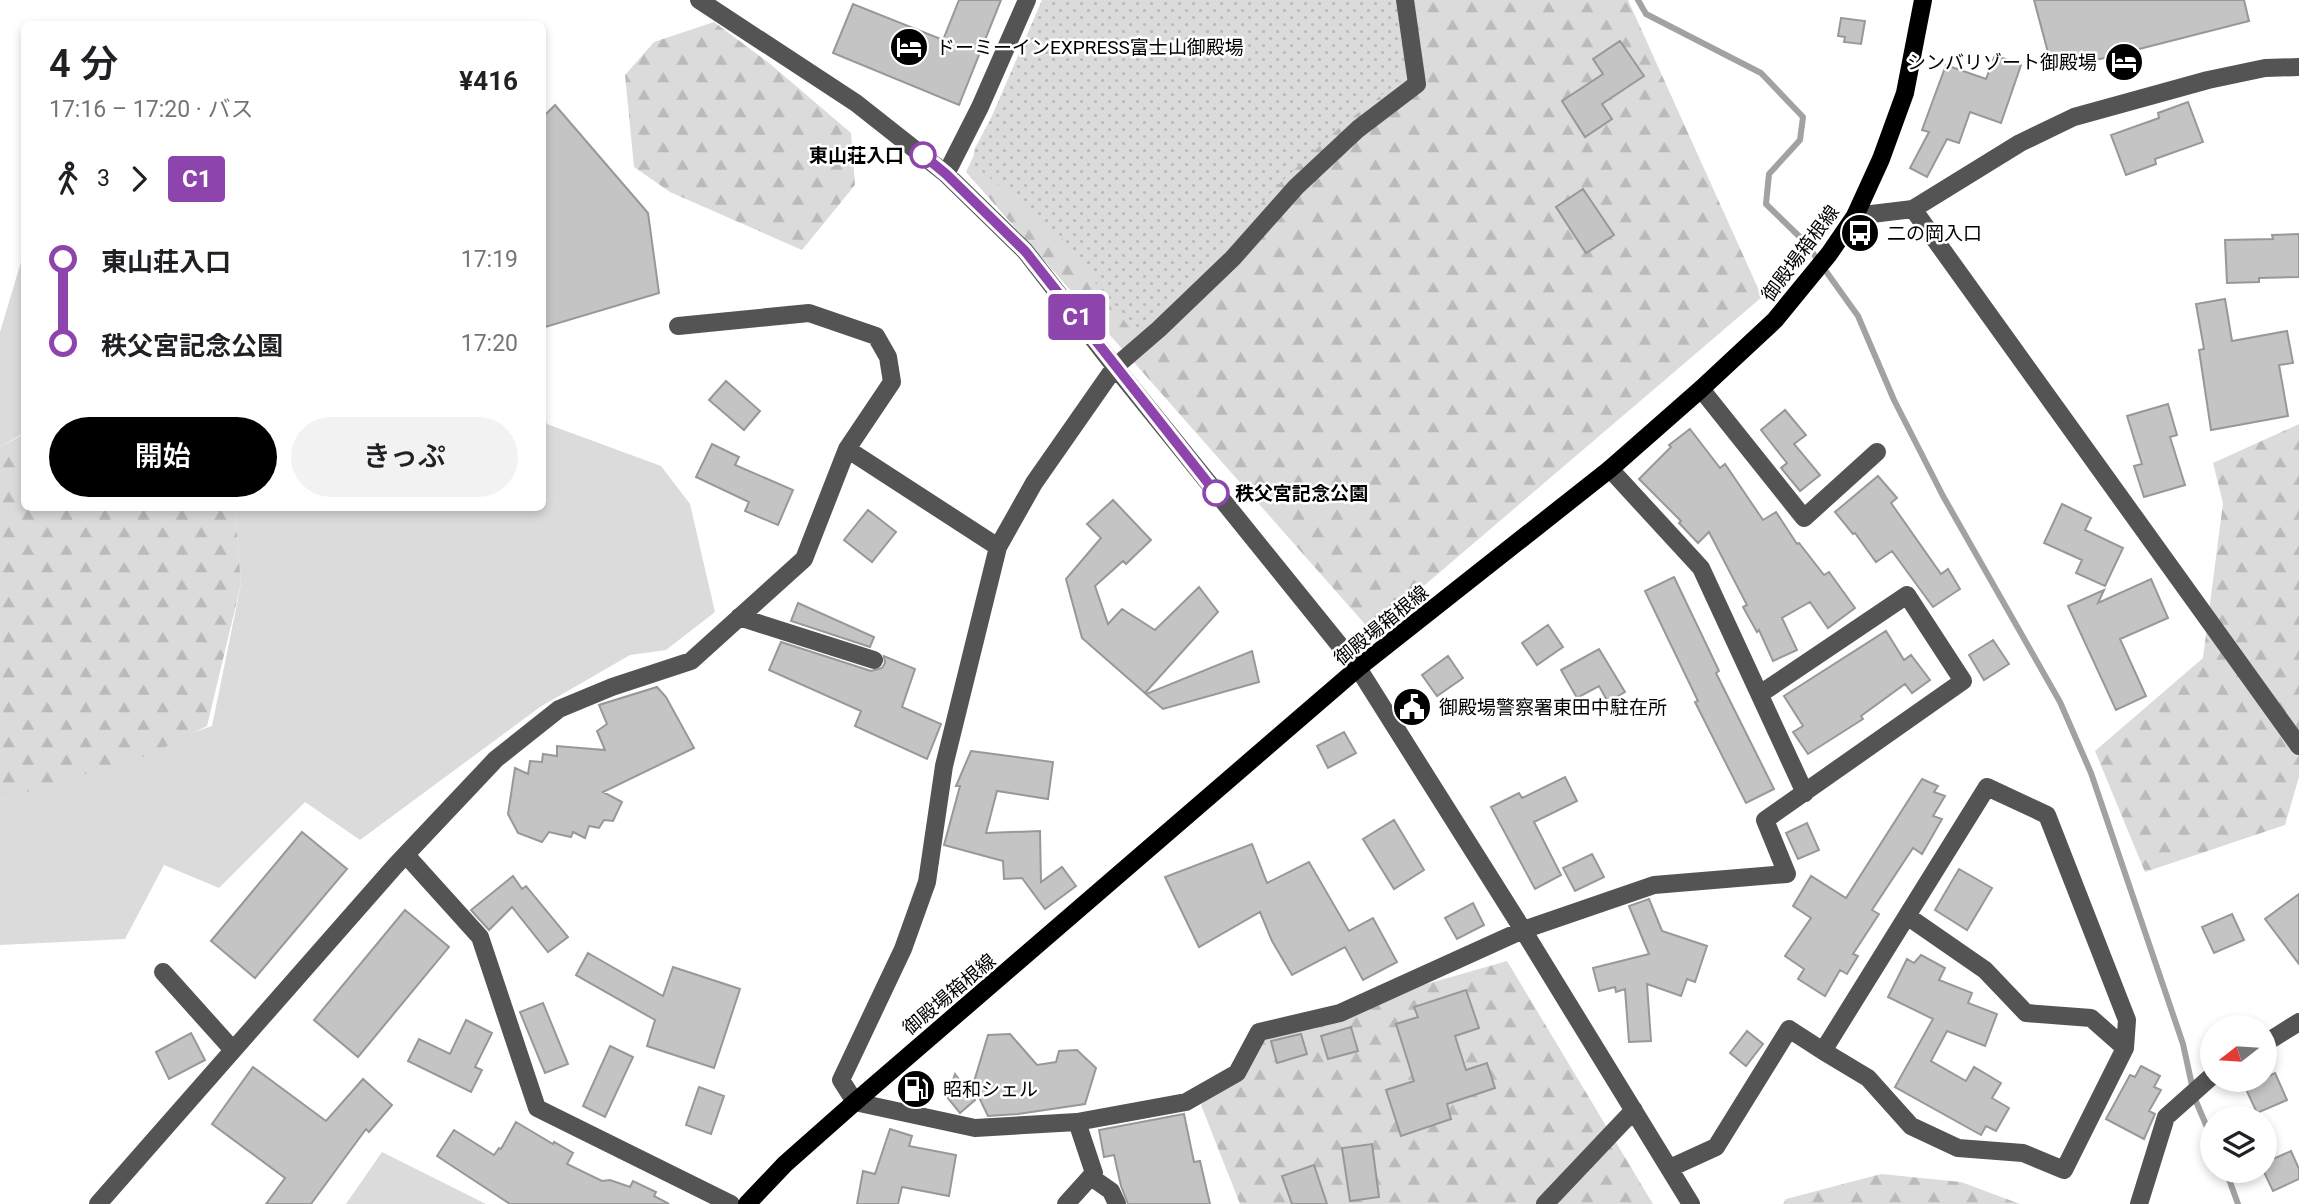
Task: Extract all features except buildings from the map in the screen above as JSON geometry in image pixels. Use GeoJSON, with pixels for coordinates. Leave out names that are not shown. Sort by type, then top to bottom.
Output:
{"type":"FeatureCollection","features":[{"type":"Feature","properties":{"kind":"main road","name":"御殿場箱根線"},"geometry":{"type":"LineString","coordinates":[[747,1204],[785,1164],[855,1102],[1358,668],[1610,469],[1702,389],[1775,320],[1829,254],[1855,216],[1881,159],[1905,93],[1923,0]]}},
{"type":"Feature","properties":{"kind":"street"},"geometry":{"type":"LineString","coordinates":[[699,0],[856,103],[946,174],[1025,251],[1358,668],[1691,1204]]}},
{"type":"Feature","properties":{"kind":"street"},"geometry":{"type":"LineString","coordinates":[[946,174],[980,107],[1027,0]]}},
{"type":"Feature","properties":{"kind":"street"},"geometry":{"type":"LineString","coordinates":[[1405,0],[1417,84],[1358,129],[1296,187],[1233,258],[1115,367],[1034,483],[998,547],[944,766],[927,882],[903,949],[841,1080],[855,1102],[975,1128],[1077,1122],[1186,1102],[1237,1073],[1259,1032],[1340,1013],[1523,930],[1654,885],[1787,874],[1765,820],[1962,681],[1907,595],[1760,694]]}},
{"type":"Feature","properties":{"kind":"street"},"geometry":{"type":"LineString","coordinates":[[1855,216],[1913,209],[2020,143],[2074,117],[2208,80],[2265,68],[2299,67]]}},
{"type":"Feature","properties":{"kind":"street"},"geometry":{"type":"LineString","coordinates":[[1913,209],[2297,739]]}},
{"type":"Feature","properties":{"kind":"street"},"geometry":{"type":"LineString","coordinates":[[98,1204],[406,855],[496,758],[559,709],[612,687],[691,661],[804,559],[847,449],[892,382],[888,357],[876,335],[808,313],[678,326]]}},
{"type":"Feature","properties":{"kind":"street"},"geometry":{"type":"LineString","coordinates":[[1702,389],[1804,518],[1877,452]]}},
{"type":"Feature","properties":{"kind":"street"},"geometry":{"type":"LineString","coordinates":[[847,449],[998,547]]}},
{"type":"Feature","properties":{"kind":"street"},"geometry":{"type":"LineString","coordinates":[[1610,469],[1701,568],[1805,793]]}},
{"type":"Feature","properties":{"kind":"street"},"geometry":{"type":"LineString","coordinates":[[739,617],[874,660]]}},
{"type":"Feature","properties":{"kind":"street"},"geometry":{"type":"LineString","coordinates":[[1670,1168],[1716,1147],[1789,1029],[1823,1051],[1868,1078],[1911,1126],[1958,1148],[2023,1153],[2064,1170],[2125,1048],[2127,1020],[2047,815],[1987,788],[1823,1051]]}},
{"type":"Feature","properties":{"kind":"street"},"geometry":{"type":"LineString","coordinates":[[406,855],[480,937],[537,1108],[732,1204]]}},
{"type":"Feature","properties":{"kind":"street"},"geometry":{"type":"LineString","coordinates":[[1907,916],[1985,970],[2026,1013],[2091,1018],[2125,1048]]}},
{"type":"Feature","properties":{"kind":"street"},"geometry":{"type":"LineString","coordinates":[[163,972],[233,1050]]}},
{"type":"Feature","properties":{"kind":"street"},"geometry":{"type":"LineString","coordinates":[[2277,1036],[2299,1022]]}},
{"type":"Feature","properties":{"kind":"street"},"geometry":{"type":"LineString","coordinates":[[2139,1204],[2166,1117],[2200,1087]]}},
{"type":"Feature","properties":{"kind":"street"},"geometry":{"type":"LineString","coordinates":[[1545,1204],[1634,1110]]}},
{"type":"Feature","properties":{"kind":"street"},"geometry":{"type":"LineString","coordinates":[[1066,1204],[1094,1173],[1077,1122]]}},
{"type":"Feature","properties":{"kind":"street"},"geometry":{"type":"LineString","coordinates":[[1091,1177],[1111,1191],[1117,1204]]}},
{"type":"Feature","properties":{"kind":"green space"},"geometry":{"type":"Polygon","coordinates":[[[1042,0],[1398,0],[1405,57],[1400,81],[1341,126],[1279,184],[1136,336],[1059,235],[974,165],[974,150],[992,116],[1042,0]]]}},
{"type":"Feature","properties":{"kind":"green space"},"geometry":{"type":"Polygon","coordinates":[[[1047,0],[1628,0],[1762,297],[1371,631],[966,172],[1047,0]]]}},
{"type":"Feature","properties":{"kind":"green space"},"geometry":{"type":"Polygon","coordinates":[[[714,22],[769,63],[851,133],[855,185],[802,250],[670,192],[634,167],[625,75],[654,42],[714,22]]]}},
{"type":"Feature","properties":{"kind":"green space"},"geometry":{"type":"Polygon","coordinates":[[[21,262],[21,435],[0,447],[0,332],[21,262]]]}},
{"type":"Feature","properties":{"kind":"green space"},"geometry":{"type":"Polygon","coordinates":[[[546,422],[661,466],[690,504],[715,612],[666,650],[630,655],[540,707],[360,840],[305,802],[219,888],[164,865],[125,939],[0,945],[0,800],[212,726],[241,584],[235,511],[546,511],[546,422]]]}},
{"type":"Feature","properties":{"kind":"green space"},"geometry":{"type":"Polygon","coordinates":[[[2299,424],[2299,777],[2285,825],[2145,872],[2095,751],[2203,658],[2223,503],[2213,463],[2299,424]]]}},
{"type":"Feature","properties":{"kind":"green space"},"geometry":{"type":"Polygon","coordinates":[[[21,436],[21,511],[235,511],[241,584],[207,726],[151,754],[0,800],[0,447],[21,436]]]}},
{"type":"Feature","properties":{"kind":"green space"},"geometry":{"type":"Polygon","coordinates":[[[1507,961],[1653,1204],[1240,1204],[1201,1105],[1259,1032],[1507,961]]]}},
{"type":"Feature","properties":{"kind":"green space"},"geometry":{"type":"Polygon","coordinates":[[[382,1152],[486,1204],[346,1204],[382,1152]]]}},
{"type":"Feature","properties":{"kind":"green space"},"geometry":{"type":"Polygon","coordinates":[[[1881,1174],[1961,1182],[2020,1204],[1783,1204],[1786,1199],[1881,1174]]]}},
{"type":"Feature","properties":{"kind":"waterway"},"geometry":{"type":"LineString","coordinates":[[1638,0],[1646,14],[1761,73],[1803,117],[1800,140],[1769,174],[1766,204],[1805,242],[1858,316],[1894,400],[1943,496],[2060,702],[2091,773],[2183,1044],[2200,1111]]}},
{"type":"Feature","properties":{"kind":"waterway"},"geometry":{"type":"LineString","coordinates":[[2230,1183],[2238,1204]]}},
{"type":"Feature","properties":{"kind":"bus line","name":"C1"},"geometry":{"type":"LineString","coordinates":[[923,155],[1025,251],[1216,493]]}},
{"type":"Feature","properties":{"kind":"place","name":"ドーミーインEXPRESS富士山御殿場"},"geometry":{"type":"Point","coordinates":[909,47]}},
{"type":"Feature","properties":{"kind":"place","name":"シンバリゾート御殿場"},"geometry":{"type":"Point","coordinates":[2124,62]}},
{"type":"Feature","properties":{"kind":"place","name":"東山荘入口"},"geometry":{"type":"Point","coordinates":[923,155]}},
{"type":"Feature","properties":{"kind":"place","name":"二の岡入口"},"geometry":{"type":"Point","coordinates":[1860,233]}},
{"type":"Feature","properties":{"kind":"place","name":"秩父宮記念公園"},"geometry":{"type":"Point","coordinates":[1216,493]}},
{"type":"Feature","properties":{"kind":"place","name":"御殿場警察署東田中駐在所"},"geometry":{"type":"Point","coordinates":[1412,707]}},
{"type":"Feature","properties":{"kind":"place","name":"昭和シェル"},"geometry":{"type":"Point","coordinates":[916,1089]}}]}
